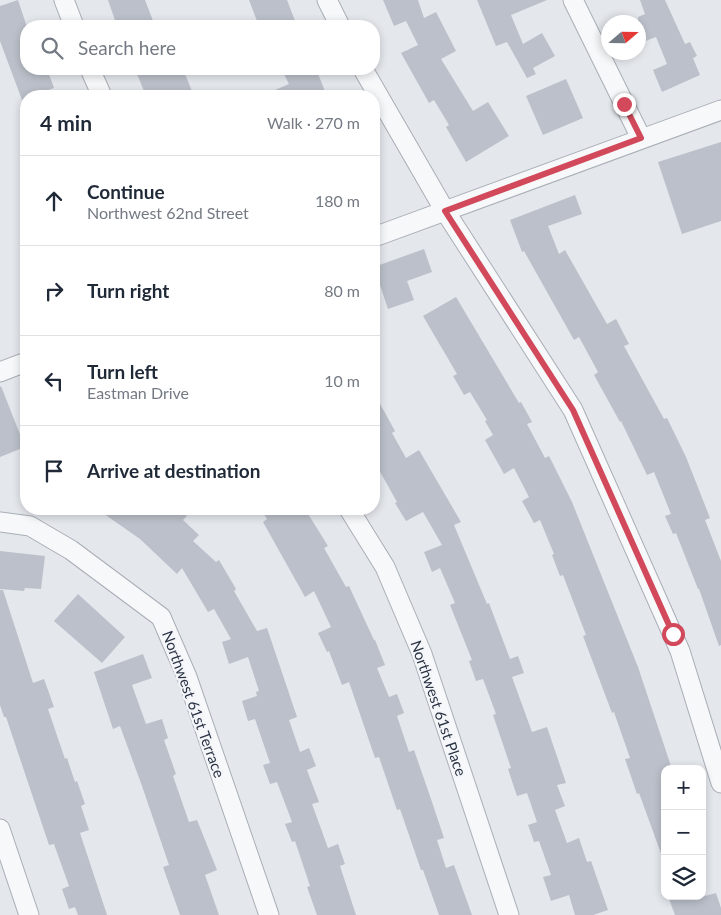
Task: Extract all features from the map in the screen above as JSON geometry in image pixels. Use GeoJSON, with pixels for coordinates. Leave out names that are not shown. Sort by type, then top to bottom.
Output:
{"type":"FeatureCollection","features":[{"type":"Feature","properties":{"kind":"street"},"geometry":{"type":"LineString","coordinates":[[64,0],[72,20]]}},
{"type":"Feature","properties":{"kind":"street"},"geometry":{"type":"LineString","coordinates":[[327,0],[337,20]]}},
{"type":"Feature","properties":{"kind":"street"},"geometry":{"type":"LineString","coordinates":[[573,0],[641,138]]}},
{"type":"Feature","properties":{"kind":"street"},"geometry":{"type":"LineString","coordinates":[[93,75],[99,90]]}},
{"type":"Feature","properties":{"kind":"street"},"geometry":{"type":"LineString","coordinates":[[366,75],[375,90]]}},
{"type":"Feature","properties":{"kind":"street"},"geometry":{"type":"LineString","coordinates":[[380,98],[445,211],[573,410],[680,651],[721,783]]}},
{"type":"Feature","properties":{"kind":"street"},"geometry":{"type":"LineString","coordinates":[[380,235],[721,110]]}},
{"type":"Feature","properties":{"kind":"street"},"geometry":{"type":"LineString","coordinates":[[0,372],[20,364]]}},
{"type":"Feature","properties":{"kind":"street","name":"Northwest 61st Place"},"geometry":{"type":"LineString","coordinates":[[353,515],[384,567],[422,654],[509,915]]}},
{"type":"Feature","properties":{"kind":"street","name":"Northwest 61st Terrace"},"geometry":{"type":"LineString","coordinates":[[0,522],[30,526],[71,550],[161,617],[187,677],[269,915]]}},
{"type":"Feature","properties":{"kind":"street"},"geometry":{"type":"LineString","coordinates":[[1,834],[29,915]]}},
{"type":"Feature","properties":{"kind":"building"},"geometry":{"type":"Polygon","coordinates":[[[18,0],[25,20],[20,20],[20,75],[49,75],[54,88],[48,90],[20,90],[20,95],[0,41],[0,6],[18,0]]]}},
{"type":"Feature","properties":{"kind":"building"},"geometry":{"type":"Polygon","coordinates":[[[108,0],[145,0],[153,20],[115,20],[108,0]]]}},
{"type":"Feature","properties":{"kind":"building"},"geometry":{"type":"Polygon","coordinates":[[[249,0],[287,0],[295,20],[257,20],[249,0]]]}},
{"type":"Feature","properties":{"kind":"building"},"geometry":{"type":"Polygon","coordinates":[[[383,0],[418,0],[424,18],[436,12],[456,51],[441,59],[473,111],[488,102],[509,136],[466,162],[446,127],[449,125],[434,100],[429,103],[401,53],[418,45],[406,21],[394,26],[383,0]]]}},
{"type":"Feature","properties":{"kind":"building"},"geometry":{"type":"Polygon","coordinates":[[[477,0],[547,0],[511,15],[523,44],[542,33],[555,56],[533,68],[536,74],[527,78],[507,42],[496,46],[477,0]]]}},
{"type":"Feature","properties":{"kind":"building"},"geometry":{"type":"Polygon","coordinates":[[[640,0],[665,0],[685,44],[690,42],[697,56],[693,58],[700,75],[662,92],[653,70],[667,64],[656,37],[646,41],[646,15],[643,15],[645,14],[640,0]]]}},
{"type":"Feature","properties":{"kind":"building"},"geometry":{"type":"Polygon","coordinates":[[[137,75],[185,75],[192,90],[144,90],[137,75]]]}},
{"type":"Feature","properties":{"kind":"building"},"geometry":{"type":"Polygon","coordinates":[[[284,75],[318,75],[325,90],[275,90],[289,84],[284,75]]]}},
{"type":"Feature","properties":{"kind":"building"},"geometry":{"type":"Polygon","coordinates":[[[566,79],[583,118],[543,135],[526,96],[566,79]]]}},
{"type":"Feature","properties":{"kind":"building"},"geometry":{"type":"Polygon","coordinates":[[[721,142],[721,221],[682,234],[658,162],[721,142]]]}},
{"type":"Feature","properties":{"kind":"building"},"geometry":{"type":"Polygon","coordinates":[[[575,195],[582,214],[548,226],[559,254],[565,250],[607,324],[616,319],[629,344],[624,346],[664,419],[667,418],[686,457],[710,518],[705,520],[721,561],[721,645],[719,646],[699,589],[676,533],[673,534],[665,516],[671,514],[654,472],[647,475],[621,421],[594,375],[598,372],[579,337],[574,340],[524,251],[522,252],[510,220],[575,195]]]}},
{"type":"Feature","properties":{"kind":"building"},"geometry":{"type":"Polygon","coordinates":[[[424,249],[432,272],[407,281],[414,300],[388,309],[380,285],[380,265],[424,249]]]}},
{"type":"Feature","properties":{"kind":"building"},"geometry":{"type":"Polygon","coordinates":[[[456,297],[519,403],[521,402],[532,422],[527,424],[545,458],[549,456],[572,502],[638,667],[671,765],[661,765],[661,854],[625,759],[630,758],[614,712],[612,713],[583,636],[586,635],[563,575],[560,576],[552,555],[554,554],[540,520],[534,523],[522,501],[529,497],[514,468],[504,474],[485,440],[493,435],[485,421],[487,420],[470,392],[464,395],[453,376],[457,374],[423,316],[456,297]]]}},
{"type":"Feature","properties":{"kind":"building"},"geometry":{"type":"Polygon","coordinates":[[[0,387],[20,434],[20,449],[0,457],[0,387]]]}},
{"type":"Feature","properties":{"kind":"building"},"geometry":{"type":"Polygon","coordinates":[[[380,404],[395,431],[392,433],[406,458],[419,450],[461,522],[454,525],[487,604],[489,603],[510,659],[518,656],[524,673],[512,677],[532,732],[547,727],[566,783],[557,785],[565,806],[555,810],[567,843],[579,838],[587,862],[591,861],[608,910],[593,915],[575,915],[569,895],[551,901],[543,877],[551,875],[539,841],[534,842],[528,825],[537,822],[527,793],[517,796],[508,769],[511,768],[493,715],[496,714],[483,679],[476,681],[469,661],[472,660],[450,605],[455,603],[440,568],[432,572],[424,552],[442,545],[423,512],[406,521],[395,503],[397,502],[380,472],[380,404]]]}},
{"type":"Feature","properties":{"kind":"building"},"geometry":{"type":"Polygon","coordinates":[[[106,515],[186,515],[183,520],[199,535],[193,541],[216,562],[219,560],[257,631],[267,628],[297,717],[289,720],[300,752],[309,748],[316,766],[307,770],[319,802],[312,804],[328,848],[338,844],[345,864],[340,866],[356,915],[317,915],[307,887],[310,886],[295,841],[292,842],[285,824],[292,822],[277,782],[270,784],[263,765],[270,763],[255,719],[248,721],[242,701],[257,696],[256,692],[259,691],[248,657],[229,664],[222,642],[231,639],[214,609],[208,612],[182,568],[177,574],[140,539],[106,515]]]}},
{"type":"Feature","properties":{"kind":"building"},"geometry":{"type":"Polygon","coordinates":[[[265,515],[309,515],[328,546],[324,548],[346,587],[349,586],[385,665],[377,668],[389,697],[397,694],[404,713],[397,716],[409,752],[414,750],[444,838],[437,840],[446,868],[454,865],[472,915],[439,915],[400,809],[397,810],[379,757],[375,758],[349,682],[342,685],[329,651],[327,652],[318,633],[331,627],[314,591],[305,597],[263,522],[267,519],[265,515]]]}},
{"type":"Feature","properties":{"kind":"building"},"geometry":{"type":"Polygon","coordinates":[[[0,551],[45,556],[41,589],[25,588],[24,591],[0,589],[0,551]]]}},
{"type":"Feature","properties":{"kind":"building"},"geometry":{"type":"Polygon","coordinates":[[[0,590],[3,590],[33,683],[44,679],[54,707],[48,709],[65,759],[67,758],[85,804],[81,806],[89,830],[80,833],[107,915],[78,915],[75,907],[69,909],[62,889],[69,886],[54,844],[49,845],[6,717],[4,717],[0,705],[0,590]]]}},
{"type":"Feature","properties":{"kind":"building"},"geometry":{"type":"Polygon","coordinates":[[[78,594],[125,637],[102,663],[54,621],[78,594]]]}},
{"type":"Feature","properties":{"kind":"building"},"geometry":{"type":"Polygon","coordinates":[[[143,654],[152,678],[132,685],[146,724],[162,719],[168,738],[164,740],[176,774],[173,776],[189,822],[197,820],[217,870],[205,875],[219,915],[180,915],[163,867],[169,865],[142,786],[120,726],[113,729],[94,672],[143,654]]]}},
{"type":"Feature","properties":{"kind":"building"},"geometry":{"type":"Polygon","coordinates":[[[716,893],[721,908],[721,915],[675,915],[669,900],[706,900],[706,896],[716,893]]]}},
{"type":"Feature","properties":{"kind":"route"},"geometry":{"type":"LineString","coordinates":[[624,104],[641,138],[445,211],[573,410],[673,634]]}}]}
